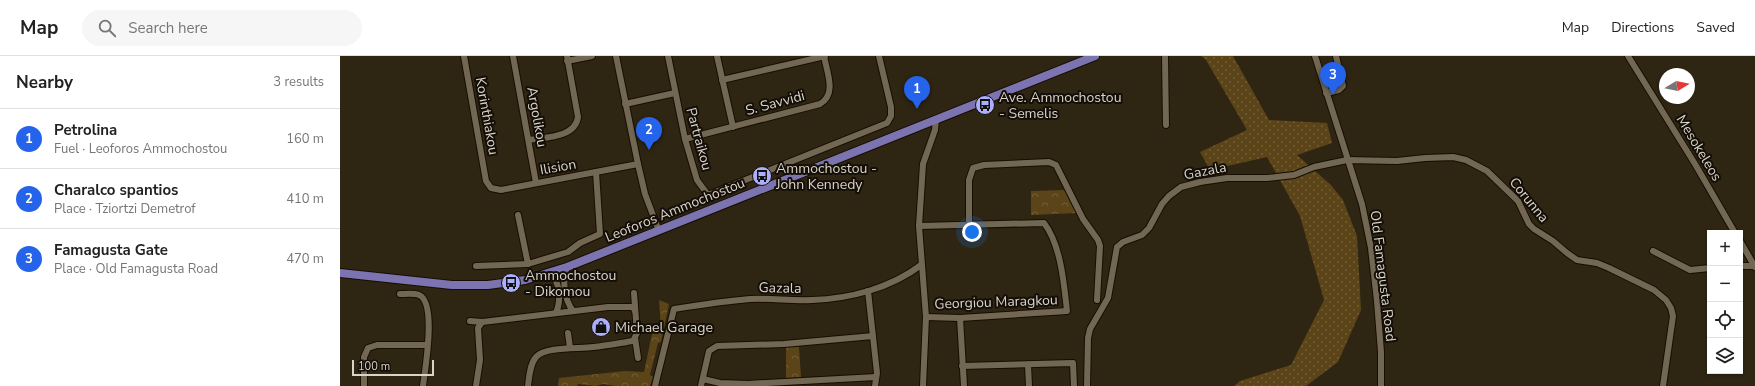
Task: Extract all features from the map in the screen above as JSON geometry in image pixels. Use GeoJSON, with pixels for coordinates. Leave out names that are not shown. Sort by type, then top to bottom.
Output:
{"type":"FeatureCollection","features":[{"type":"Feature","properties":{"kind":"main road","name":"Leoforos Ammochostou"},"geometry":{"type":"LineString","coordinates":[[340,274],[452,285],[488,285],[516,282],[549,273],[659,231],[1094,56]]}},
{"type":"Feature","properties":{"kind":"street","name":"Korinthiakou"},"geometry":{"type":"LineString","coordinates":[[464,56],[486,181]]}},
{"type":"Feature","properties":{"kind":"street","name":"Argolikou"},"geometry":{"type":"LineString","coordinates":[[513,56],[536,183]]}},
{"type":"Feature","properties":{"kind":"street"},"geometry":{"type":"LineString","coordinates":[[529,140],[566,133],[575,127],[578,117],[567,58],[592,56]]}},
{"type":"Feature","properties":{"kind":"street"},"geometry":{"type":"LineString","coordinates":[[616,56],[645,194],[659,231]]}},
{"type":"Feature","properties":{"kind":"street","name":"Partraikou"},"geometry":{"type":"LineString","coordinates":[[668,56],[685,139],[697,180],[708,195],[883,125],[890,119],[891,107],[878,56]]}},
{"type":"Feature","properties":{"kind":"street"},"geometry":{"type":"LineString","coordinates":[[717,56],[733,127]]}},
{"type":"Feature","properties":{"kind":"street"},"geometry":{"type":"LineString","coordinates":[[722,80],[825,56]]}},
{"type":"Feature","properties":{"kind":"street","name":"S. Savvidi"},"geometry":{"type":"LineString","coordinates":[[685,139],[820,104],[828,97],[830,89],[825,56]]}},
{"type":"Feature","properties":{"kind":"street"},"geometry":{"type":"LineString","coordinates":[[1165,56],[1166,125]]}},
{"type":"Feature","properties":{"kind":"street","name":"Old Famagusta Road"},"geometry":{"type":"LineString","coordinates":[[1315,56],[1362,204],[1371,248],[1378,308],[1381,352],[1381,386]]}},
{"type":"Feature","properties":{"kind":"street"},"geometry":{"type":"LineString","coordinates":[[1326,93],[1339,90],[1343,86],[1336,56]]}},
{"type":"Feature","properties":{"kind":"street","name":"Mesokeleos"},"geometry":{"type":"LineString","coordinates":[[1628,56],[1691,157],[1733,230]]}},
{"type":"Feature","properties":{"kind":"street"},"geometry":{"type":"LineString","coordinates":[[626,104],[675,93]]}},
{"type":"Feature","properties":{"kind":"street"},"geometry":{"type":"LineString","coordinates":[[923,386],[926,317],[919,226],[923,164],[935,130],[936,119]]}},
{"type":"Feature","properties":{"kind":"street","name":"Corunna"},"geometry":{"type":"LineString","coordinates":[[1347,160],[1397,161],[1453,157],[1478,165],[1497,180],[1518,201],[1529,224],[1534,229],[1553,241],[1567,253],[1577,260],[1597,263],[1614,270],[1654,290],[1666,300],[1671,308],[1673,316],[1663,386]]}},
{"type":"Feature","properties":{"kind":"street","name":"Gazala"},"geometry":{"type":"LineString","coordinates":[[1087,386],[1088,338],[1090,329],[1108,298],[1117,247],[1123,242],[1142,235],[1149,228],[1168,196],[1181,187],[1200,182],[1227,178],[1267,178],[1294,175],[1314,167],[1347,160]]}},
{"type":"Feature","properties":{"kind":"street"},"geometry":{"type":"LineString","coordinates":[[919,226],[969,224],[969,180],[974,168],[984,165],[1041,162],[1048,162],[1056,165],[1083,219],[1100,243],[1101,248],[1097,300]]}},
{"type":"Feature","properties":{"kind":"street","name":"Ilision"},"geometry":{"type":"LineString","coordinates":[[486,181],[491,188],[498,191],[638,164]]}},
{"type":"Feature","properties":{"kind":"street"},"geometry":{"type":"LineString","coordinates":[[476,266],[528,264],[568,252],[580,242],[600,234],[596,172]]}},
{"type":"Feature","properties":{"kind":"street"},"geometry":{"type":"LineString","coordinates":[[518,215],[528,264]]}},
{"type":"Feature","properties":{"kind":"street","name":"Georgiou Maragkou"},"geometry":{"type":"LineString","coordinates":[[926,317],[960,318],[1066,311],[1061,269],[1053,240],[1044,223],[969,224]]}},
{"type":"Feature","properties":{"kind":"street"},"geometry":{"type":"LineString","coordinates":[[1743,246],[1755,267]]}},
{"type":"Feature","properties":{"kind":"street"},"geometry":{"type":"LineString","coordinates":[[1653,252],[1690,270],[1707,268]]}},
{"type":"Feature","properties":{"kind":"street","name":"Gazala"},"geometry":{"type":"LineString","coordinates":[[655,386],[674,309],[751,299],[813,300],[851,296],[868,291],[911,273],[921,265]]}},
{"type":"Feature","properties":{"kind":"street"},"geometry":{"type":"LineString","coordinates":[[1743,266],[1755,267]]}},
{"type":"Feature","properties":{"kind":"street"},"geometry":{"type":"LineString","coordinates":[[567,267],[564,276],[568,303],[572,311]]}},
{"type":"Feature","properties":{"kind":"street"},"geometry":{"type":"LineString","coordinates":[[549,273],[554,277],[559,294],[559,302],[556,312]]}},
{"type":"Feature","properties":{"kind":"street"},"geometry":{"type":"LineString","coordinates":[[868,291],[873,336],[876,377],[875,386]]}},
{"type":"Feature","properties":{"kind":"street"},"geometry":{"type":"LineString","coordinates":[[634,293],[637,333],[635,338],[638,358]]}},
{"type":"Feature","properties":{"kind":"street"},"geometry":{"type":"LineString","coordinates":[[400,294],[419,295],[427,304],[429,316],[423,386]]}},
{"type":"Feature","properties":{"kind":"street"},"geometry":{"type":"LineString","coordinates":[[470,321],[482,322],[556,312],[625,306],[633,307],[635,311]]}},
{"type":"Feature","properties":{"kind":"street"},"geometry":{"type":"LineString","coordinates":[[960,318],[964,386]]}},
{"type":"Feature","properties":{"kind":"street"},"geometry":{"type":"LineString","coordinates":[[476,386],[480,360],[478,328],[482,322]]}},
{"type":"Feature","properties":{"kind":"street"},"geometry":{"type":"LineString","coordinates":[[568,333],[570,348]]}},
{"type":"Feature","properties":{"kind":"street"},"geometry":{"type":"LineString","coordinates":[[701,386],[709,351],[717,346],[784,344],[873,336]]}},
{"type":"Feature","properties":{"kind":"street"},"geometry":{"type":"LineString","coordinates":[[528,386],[531,368],[536,356],[542,353],[570,348],[592,348],[633,341],[635,338]]}},
{"type":"Feature","properties":{"kind":"street"},"geometry":{"type":"LineString","coordinates":[[364,386],[364,357],[368,348],[377,345],[427,345]]}},
{"type":"Feature","properties":{"kind":"street"},"geometry":{"type":"LineString","coordinates":[[962,366],[1074,363],[1074,386]]}},
{"type":"Feature","properties":{"kind":"street"},"geometry":{"type":"LineString","coordinates":[[1028,365],[1029,386]]}},
{"type":"Feature","properties":{"kind":"street"},"geometry":{"type":"LineString","coordinates":[[703,379],[720,383],[748,384],[876,377]]}},
{"type":"Feature","properties":{"kind":"green space"},"geometry":{"type":"Polygon","coordinates":[[[1201,56],[1233,56],[1269,120],[1327,123],[1332,143],[1297,155],[1331,185],[1343,200],[1357,236],[1361,310],[1338,362],[1306,386],[1234,386],[1240,381],[1291,365],[1324,300],[1300,216],[1267,157],[1210,170],[1200,152],[1247,130],[1206,60],[1201,56]]]}},
{"type":"Feature","properties":{"kind":"green space"},"geometry":{"type":"Polygon","coordinates":[[[1065,190],[1077,213],[1031,215],[1031,191],[1065,190]]]}},
{"type":"Feature","properties":{"kind":"green space"},"geometry":{"type":"Polygon","coordinates":[[[659,300],[669,304],[661,342],[658,343],[650,375],[653,377],[650,386],[616,386],[603,384],[596,386],[578,384],[577,386],[558,386],[559,378],[625,371],[644,372],[652,334],[661,331],[659,300]]]}},
{"type":"Feature","properties":{"kind":"green space"},"geometry":{"type":"Polygon","coordinates":[[[786,347],[799,347],[801,377],[786,378],[786,347]]]}},
{"type":"Feature","properties":{"kind":"place","name":"Famagusta Gate"},"geometry":{"type":"Point","coordinates":[1333,95]}},
{"type":"Feature","properties":{"kind":"place","name":"Ave. Ammochostou - Semelis"},"geometry":{"type":"Point","coordinates":[985,105]}},
{"type":"Feature","properties":{"kind":"place","name":"Petrolina"},"geometry":{"type":"Point","coordinates":[917,109]}},
{"type":"Feature","properties":{"kind":"place","name":"Charalco spantios"},"geometry":{"type":"Point","coordinates":[649,150]}},
{"type":"Feature","properties":{"kind":"place","name":"Ammochostou - John Kennedy"},"geometry":{"type":"Point","coordinates":[762,176]}},
{"type":"Feature","properties":{"kind":"place","name":"Ammochostou - Dikomou"},"geometry":{"type":"Point","coordinates":[511,283]}},
{"type":"Feature","properties":{"kind":"place","name":"Michael Garage"},"geometry":{"type":"Point","coordinates":[601,327]}}]}
